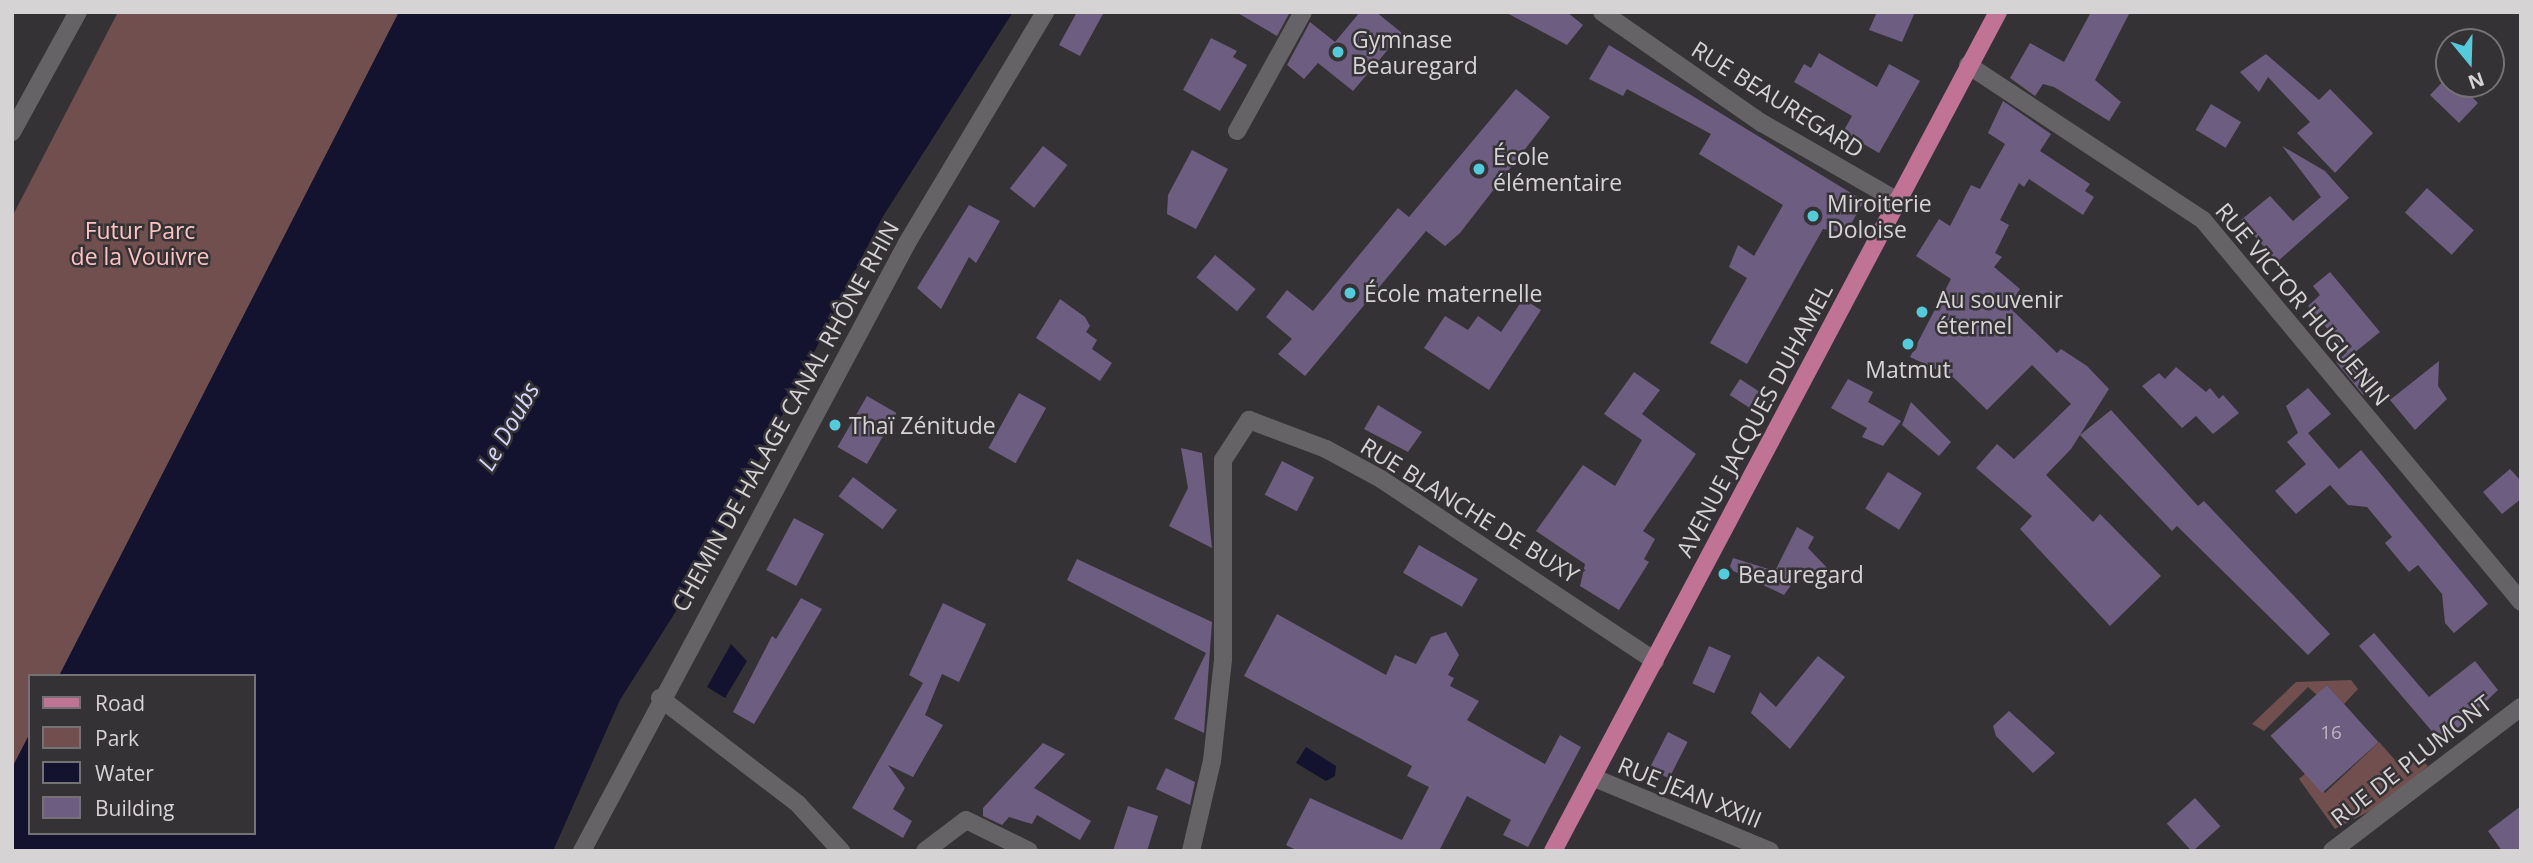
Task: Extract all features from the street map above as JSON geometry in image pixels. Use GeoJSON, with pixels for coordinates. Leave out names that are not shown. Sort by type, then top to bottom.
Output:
{"type":"FeatureCollection","features":[{"type":"Feature","properties":{"kind":"main road","name":"AVENUE JACQUES DUHAMEL"},"geometry":{"type":"LineString","coordinates":[[1553,851],[1998,12]]}},
{"type":"Feature","properties":{"kind":"street"},"geometry":{"type":"LineString","coordinates":[[12,132],[78,12]]}},
{"type":"Feature","properties":{"kind":"street","name":"CHEMIN DE HALAGE CANAL RHÔNE RHIN"},"geometry":{"type":"LineString","coordinates":[[582,851],[660,698],[906,243],[1045,12]]}},
{"type":"Feature","properties":{"kind":"street"},"geometry":{"type":"LineString","coordinates":[[1237,131],[1303,12]]}},
{"type":"Feature","properties":{"kind":"street","name":"RUE BEAUREGARD"},"geometry":{"type":"LineString","coordinates":[[1602,12],[1762,123],[1896,200]]}},
{"type":"Feature","properties":{"kind":"street","name":"RUE VICTOR HUGUENIN"},"geometry":{"type":"LineString","coordinates":[[1968,65],[2203,220],[2521,602]]}},
{"type":"Feature","properties":{"kind":"street","name":"RUE BLANCHE DE BUXY"},"geometry":{"type":"LineString","coordinates":[[1191,851],[1212,761],[1223,659],[1223,460],[1249,420],[1326,449],[1381,479],[1655,661]]}},
{"type":"Feature","properties":{"kind":"street"},"geometry":{"type":"LineString","coordinates":[[660,698],[798,804],[841,851]]}},
{"type":"Feature","properties":{"kind":"street","name":"RUE DE PLUMONT"},"geometry":{"type":"LineString","coordinates":[[2332,850],[2521,707]]}},
{"type":"Feature","properties":{"kind":"street","name":"RUE JEAN XXIII"},"geometry":{"type":"LineString","coordinates":[[1592,777],[1770,851]]}},
{"type":"Feature","properties":{"kind":"street"},"geometry":{"type":"LineString","coordinates":[[925,851],[966,820],[1029,851]]}},
{"type":"Feature","properties":{"kind":"green space","name":"Futur Parc de la Vouivre"},"geometry":{"type":"Polygon","coordinates":[[[118,12],[399,12],[60,674],[28,674],[28,737],[12,768],[12,217],[118,12]]]}},
{"type":"Feature","properties":{"kind":"green space"},"geometry":{"type":"Polygon","coordinates":[[[2351,680],[2358,689],[2344,704],[2327,685],[2317,695],[2308,687],[2264,731],[2252,724],[2296,682],[2351,680]]]}},
{"type":"Feature","properties":{"kind":"green space"},"geometry":{"type":"Polygon","coordinates":[[[2379,742],[2404,770],[2419,758],[2428,766],[2387,802],[2335,829],[2299,779],[2306,773],[2325,793],[2379,742]]]}},
{"type":"Feature","properties":{"kind":"water","name":"Le Doubs"},"geometry":{"type":"Polygon","coordinates":[[[399,12],[1013,12],[882,218],[712,554],[620,700],[553,851],[12,851],[12,768],[28,737],[28,835],[256,835],[256,674],[60,674],[399,12]]]}},
{"type":"Feature","properties":{"kind":"water"},"geometry":{"type":"Polygon","coordinates":[[[731,644],[747,661],[725,698],[707,687],[731,644]]]}},
{"type":"Feature","properties":{"kind":"water"},"geometry":{"type":"Polygon","coordinates":[[[1306,747],[1336,766],[1335,776],[1326,781],[1296,763],[1306,747]]]}},
{"type":"Feature","properties":{"kind":"building"},"geometry":{"type":"Polygon","coordinates":[[[1077,12],[1104,12],[1080,56],[1059,45],[1077,12]]]}},
{"type":"Feature","properties":{"kind":"building"},"geometry":{"type":"Polygon","coordinates":[[[1236,12],[1290,12],[1277,36],[1236,12]]]}},
{"type":"Feature","properties":{"kind":"building","name":"Gymnase Beauregard"},"geometry":{"type":"Polygon","coordinates":[[[1360,12],[1376,12],[1402,33],[1353,91],[1318,63],[1304,79],[1287,65],[1310,22],[1335,42],[1360,12]]]}},
{"type":"Feature","properties":{"kind":"building"},"geometry":{"type":"Polygon","coordinates":[[[1505,12],[1567,12],[1583,25],[1567,45],[1505,12]]]}},
{"type":"Feature","properties":{"kind":"building"},"geometry":{"type":"Polygon","coordinates":[[[1877,12],[1915,12],[1902,42],[1869,30],[1877,12]]]}},
{"type":"Feature","properties":{"kind":"building"},"geometry":{"type":"Polygon","coordinates":[[[2091,12],[2130,12],[2095,80],[2121,102],[2109,121],[2054,87],[2043,84],[2035,96],[2010,78],[2030,43],[2064,62],[2091,12]]]}},
{"type":"Feature","properties":{"kind":"building"},"geometry":{"type":"Polygon","coordinates":[[[1211,38],[1237,51],[1233,57],[1247,65],[1220,111],[1183,90],[1211,38]]]}},
{"type":"Feature","properties":{"kind":"building"},"geometry":{"type":"Polygon","coordinates":[[[1609,45],[1864,201],[1846,233],[1823,229],[1747,364],[1710,343],[1747,278],[1729,267],[1738,245],[1754,256],[1783,205],[1699,154],[1711,134],[1627,89],[1623,96],[1589,79],[1609,45]]]}},
{"type":"Feature","properties":{"kind":"building"},"geometry":{"type":"Polygon","coordinates":[[[1819,53],[1877,87],[1889,64],[1920,81],[1879,153],[1843,132],[1852,116],[1794,82],[1804,64],[1811,68],[1819,53]]]}},
{"type":"Feature","properties":{"kind":"building"},"geometry":{"type":"Polygon","coordinates":[[[2266,54],[2319,100],[2330,89],[2373,133],[2335,173],[2297,133],[2310,122],[2268,77],[2259,92],[2240,72],[2266,54]]]}},
{"type":"Feature","properties":{"kind":"building"},"geometry":{"type":"Polygon","coordinates":[[[1516,89],[1550,117],[1460,233],[1445,246],[1426,231],[1305,376],[1278,354],[1292,339],[1266,317],[1287,290],[1313,311],[1398,208],[1409,217],[1516,89]]]}},
{"type":"Feature","properties":{"kind":"building"},"geometry":{"type":"Polygon","coordinates":[[[2435,90],[2435,98],[2473,98],[2478,103],[2459,123],[2430,95],[2435,90]]]}},
{"type":"Feature","properties":{"kind":"building"},"geometry":{"type":"Polygon","coordinates":[[[2003,101],[2051,134],[2040,151],[2090,184],[2085,191],[2094,197],[2083,215],[2029,179],[2024,187],[2019,183],[2000,220],[2009,225],[1995,253],[2002,257],[1994,267],[2020,289],[2009,307],[2057,353],[2061,349],[2087,366],[2109,389],[2071,449],[2046,475],[2093,522],[2100,514],[2161,576],[2110,626],[2020,529],[2032,516],[1976,468],[1997,444],[2014,459],[2071,404],[2032,365],[1987,410],[1954,378],[1910,357],[1951,279],[1916,256],[1939,219],[1950,226],[1971,185],[1980,189],[2005,144],[1988,133],[2003,101]]]}},
{"type":"Feature","properties":{"kind":"building"},"geometry":{"type":"Polygon","coordinates":[[[2211,104],[2241,122],[2226,148],[2196,130],[2211,104]]]}},
{"type":"Feature","properties":{"kind":"building"},"geometry":{"type":"Polygon","coordinates":[[[1043,146],[1067,165],[1034,208],[1010,189],[1043,146]]]}},
{"type":"Feature","properties":{"kind":"building"},"geometry":{"type":"Polygon","coordinates":[[[2282,146],[2325,171],[2349,198],[2277,262],[2241,220],[2270,196],[2293,221],[2321,197],[2282,146]]]}},
{"type":"Feature","properties":{"kind":"building"},"geometry":{"type":"Polygon","coordinates":[[[1192,150],[1228,169],[1196,229],[1167,214],[1168,195],[1192,150]]]}},
{"type":"Feature","properties":{"kind":"building"},"geometry":{"type":"Polygon","coordinates":[[[2427,188],[2474,230],[2452,255],[2405,213],[2427,188]]]}},
{"type":"Feature","properties":{"kind":"building"},"geometry":{"type":"Polygon","coordinates":[[[969,205],[1000,221],[976,263],[969,257],[941,309],[917,288],[969,205]]]}},
{"type":"Feature","properties":{"kind":"building"},"geometry":{"type":"Polygon","coordinates":[[[1215,255],[1256,289],[1237,311],[1196,277],[1215,255]]]}},
{"type":"Feature","properties":{"kind":"building"},"geometry":{"type":"Polygon","coordinates":[[[2330,272],[2380,332],[2354,353],[2377,382],[2363,395],[2336,362],[2347,352],[2308,306],[2320,295],[2313,286],[2330,272]]]}},
{"type":"Feature","properties":{"kind":"building"},"geometry":{"type":"Polygon","coordinates":[[[1060,299],[1085,317],[1090,326],[1086,332],[1097,340],[1092,349],[1112,363],[1100,381],[1036,338],[1060,299]]]}},
{"type":"Feature","properties":{"kind":"building"},"geometry":{"type":"Polygon","coordinates":[[[1523,299],[1541,310],[1489,390],[1424,348],[1445,316],[1468,330],[1478,316],[1501,332],[1523,299]]]}},
{"type":"Feature","properties":{"kind":"building"},"geometry":{"type":"Polygon","coordinates":[[[2439,361],[2438,386],[2447,399],[2415,430],[2390,400],[2439,361]]]}},
{"type":"Feature","properties":{"kind":"building"},"geometry":{"type":"Polygon","coordinates":[[[2176,367],[2206,392],[2210,388],[2219,399],[2223,395],[2239,413],[2213,434],[2196,416],[2182,428],[2142,386],[2159,373],[2165,379],[2176,367]]]}},
{"type":"Feature","properties":{"kind":"building"},"geometry":{"type":"Polygon","coordinates":[[[1634,372],[1660,390],[1642,414],[1696,454],[1643,531],[1655,539],[1644,559],[1649,562],[1619,610],[1580,586],[1585,564],[1536,531],[1583,465],[1615,486],[1642,440],[1604,414],[1634,372]]]}},
{"type":"Feature","properties":{"kind":"building"},"geometry":{"type":"Polygon","coordinates":[[[1740,379],[1766,396],[1756,412],[1730,395],[1740,379]]]}},
{"type":"Feature","properties":{"kind":"building"},"geometry":{"type":"Polygon","coordinates":[[[1848,379],[1873,392],[1868,402],[1901,421],[1883,446],[1862,437],[1867,428],[1831,408],[1848,379]]]}},
{"type":"Feature","properties":{"kind":"building"},"geometry":{"type":"Polygon","coordinates":[[[2308,388],[2331,414],[2308,433],[2339,469],[2361,450],[2488,604],[2454,633],[2445,623],[2442,594],[2418,565],[2409,572],[2385,543],[2392,537],[2367,507],[2348,505],[2330,485],[2296,514],[2275,491],[2306,464],[2287,442],[2298,433],[2286,406],[2308,388]]]}},
{"type":"Feature","properties":{"kind":"building"},"geometry":{"type":"Polygon","coordinates":[[[1019,393],[1046,408],[1016,463],[988,448],[1019,393]]]}},
{"type":"Feature","properties":{"kind":"building"},"geometry":{"type":"Polygon","coordinates":[[[867,396],[896,413],[867,464],[838,447],[867,396]]]}},
{"type":"Feature","properties":{"kind":"building"},"geometry":{"type":"Polygon","coordinates":[[[1911,402],[1951,442],[1939,456],[1902,425],[1911,402]]]}},
{"type":"Feature","properties":{"kind":"building"},"geometry":{"type":"Polygon","coordinates":[[[1378,405],[1422,432],[1408,452],[1364,429],[1378,405]]]}},
{"type":"Feature","properties":{"kind":"building"},"geometry":{"type":"Polygon","coordinates":[[[2111,410],[2198,506],[2204,501],[2330,634],[2308,655],[2177,526],[2172,531],[2080,435],[2111,410]]]}},
{"type":"Feature","properties":{"kind":"building"},"geometry":{"type":"Polygon","coordinates":[[[1181,448],[1202,453],[1212,548],[1169,526],[1188,488],[1181,448]]]}},
{"type":"Feature","properties":{"kind":"building"},"geometry":{"type":"Polygon","coordinates":[[[1282,461],[1314,477],[1297,511],[1265,495],[1282,461]]]}},
{"type":"Feature","properties":{"kind":"building"},"geometry":{"type":"Polygon","coordinates":[[[2510,469],[2521,481],[2521,499],[2502,514],[2483,492],[2510,469]]]}},
{"type":"Feature","properties":{"kind":"building"},"geometry":{"type":"Polygon","coordinates":[[[1888,472],[1922,493],[1899,530],[1865,508],[1888,472]]]}},
{"type":"Feature","properties":{"kind":"building"},"geometry":{"type":"Polygon","coordinates":[[[853,477],[897,510],[882,529],[839,496],[853,477]]]}},
{"type":"Feature","properties":{"kind":"building"},"geometry":{"type":"Polygon","coordinates":[[[794,518],[824,534],[796,586],[766,570],[794,518]]]}},
{"type":"Feature","properties":{"kind":"building"},"geometry":{"type":"Polygon","coordinates":[[[1797,527],[1814,537],[1808,548],[1834,575],[1819,590],[1799,574],[1784,595],[1729,569],[1733,558],[1775,571],[1797,527]]]}},
{"type":"Feature","properties":{"kind":"building"},"geometry":{"type":"Polygon","coordinates":[[[1419,545],[1478,579],[1462,607],[1403,573],[1419,545]]]}},
{"type":"Feature","properties":{"kind":"building"},"geometry":{"type":"Polygon","coordinates":[[[1077,559],[1212,622],[1204,733],[1174,719],[1206,653],[1067,580],[1077,559]]]}},
{"type":"Feature","properties":{"kind":"building"},"geometry":{"type":"Polygon","coordinates":[[[801,598],[822,609],[754,724],[733,712],[772,636],[776,639],[801,598]]]}},
{"type":"Feature","properties":{"kind":"building"},"geometry":{"type":"Polygon","coordinates":[[[943,603],[986,624],[959,682],[942,674],[925,715],[943,725],[913,777],[888,765],[905,788],[893,809],[912,821],[903,838],[852,808],[923,683],[909,675],[943,603]]]}},
{"type":"Feature","properties":{"kind":"building"},"geometry":{"type":"Polygon","coordinates":[[[1277,614],[1386,675],[1395,655],[1416,664],[1431,637],[1446,632],[1459,655],[1448,675],[1454,678],[1450,686],[1479,701],[1467,720],[1545,764],[1560,735],[1581,747],[1528,847],[1503,835],[1511,820],[1467,796],[1439,851],[1298,851],[1286,845],[1310,798],[1402,840],[1429,787],[1407,776],[1412,766],[1244,676],[1277,614]]]}},
{"type":"Feature","properties":{"kind":"building"},"geometry":{"type":"Polygon","coordinates":[[[2374,633],[2429,697],[2475,661],[2498,690],[2442,743],[2359,646],[2374,633]]]}},
{"type":"Feature","properties":{"kind":"building"},"geometry":{"type":"Polygon","coordinates":[[[1709,646],[1731,656],[1714,693],[1692,683],[1709,646]]]}},
{"type":"Feature","properties":{"kind":"building"},"geometry":{"type":"Polygon","coordinates":[[[1818,656],[1845,677],[1790,749],[1751,713],[1760,692],[1776,707],[1818,656]]]}},
{"type":"Feature","properties":{"kind":"building"},"geometry":{"type":"Polygon","coordinates":[[[2327,685],[2379,742],[2322,793],[2271,736],[2327,685]]]}},
{"type":"Feature","properties":{"kind":"building"},"geometry":{"type":"Polygon","coordinates":[[[2009,711],[2055,753],[2033,773],[1996,736],[1993,726],[2009,711]]]}},
{"type":"Feature","properties":{"kind":"building"},"geometry":{"type":"Polygon","coordinates":[[[1668,732],[1688,742],[1669,779],[1649,769],[1668,732]]]}},
{"type":"Feature","properties":{"kind":"building"},"geometry":{"type":"Polygon","coordinates":[[[1043,743],[1065,754],[1034,788],[1091,821],[1080,840],[1037,815],[1032,824],[1009,817],[1002,825],[983,816],[983,808],[1043,743]]]}},
{"type":"Feature","properties":{"kind":"building"},"geometry":{"type":"Polygon","coordinates":[[[1166,768],[1195,782],[1190,805],[1156,789],[1166,768]]]}},
{"type":"Feature","properties":{"kind":"building"},"geometry":{"type":"Polygon","coordinates":[[[2195,798],[2220,826],[2192,851],[2167,823],[2195,798]]]}},
{"type":"Feature","properties":{"kind":"building"},"geometry":{"type":"Polygon","coordinates":[[[1128,806],[1158,816],[1147,851],[1113,851],[1128,806]]]}},
{"type":"Feature","properties":{"kind":"building"},"geometry":{"type":"Polygon","coordinates":[[[2521,806],[2521,851],[2502,851],[2488,831],[2521,806]]]}},
{"type":"Feature","properties":{"kind":"place","name":"Gymnase Beauregard"},"geometry":{"type":"Point","coordinates":[1338,52]}},
{"type":"Feature","properties":{"kind":"place","name":"École élémentaire"},"geometry":{"type":"Point","coordinates":[1479,169]}},
{"type":"Feature","properties":{"kind":"place","name":"Miroiterie Doloise"},"geometry":{"type":"Point","coordinates":[1813,216]}},
{"type":"Feature","properties":{"kind":"place","name":"École maternelle"},"geometry":{"type":"Point","coordinates":[1350,293]}},
{"type":"Feature","properties":{"kind":"place","name":"Au souvenir éternel"},"geometry":{"type":"Point","coordinates":[1922,312]}},
{"type":"Feature","properties":{"kind":"place","name":"Matmut"},"geometry":{"type":"Point","coordinates":[1908,344]}},
{"type":"Feature","properties":{"kind":"place","name":"Thaï Zénitude"},"geometry":{"type":"Point","coordinates":[835,425]}},
{"type":"Feature","properties":{"kind":"place","name":"Beauregard"},"geometry":{"type":"Point","coordinates":[1724,574]}}]}
